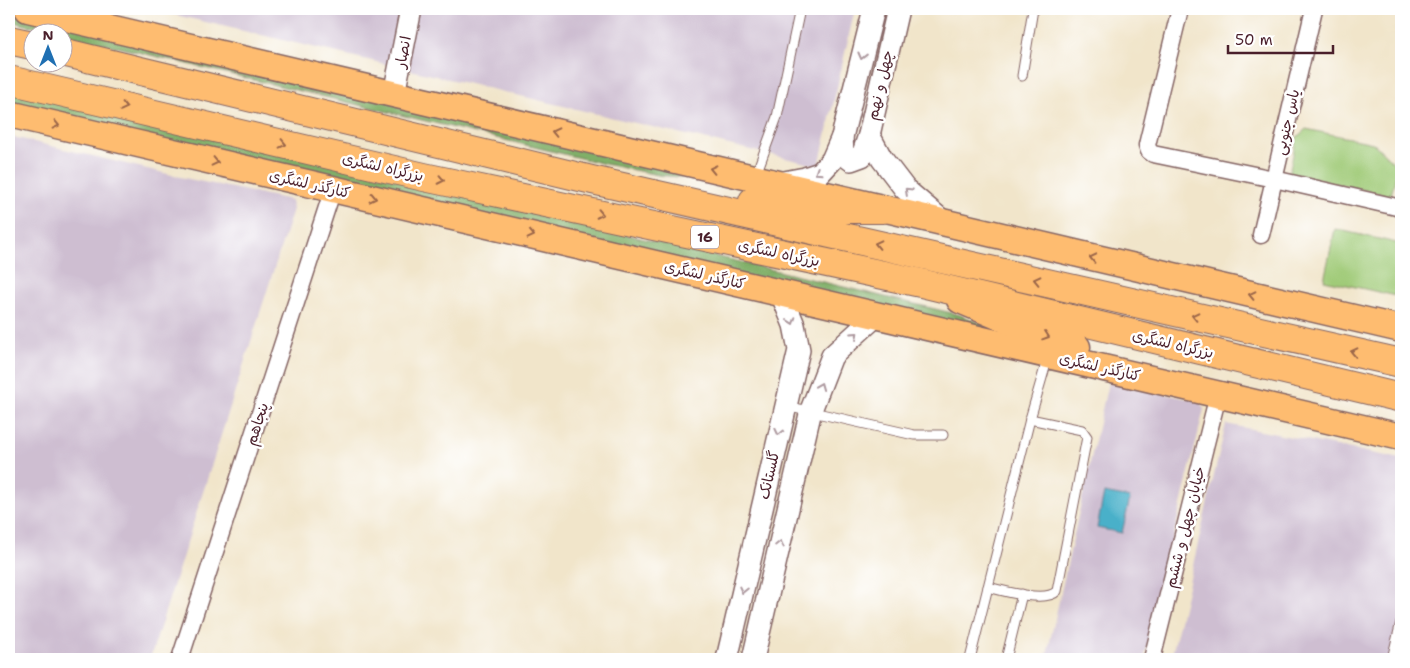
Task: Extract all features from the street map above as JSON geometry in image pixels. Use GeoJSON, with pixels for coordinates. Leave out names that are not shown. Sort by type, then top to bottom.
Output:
{"type":"FeatureCollection","features":[{"type":"Feature","properties":{"kind":"highway"},"geometry":{"type":"LineString","coordinates":[[9,40],[22,43]]}},
{"type":"Feature","properties":{"kind":"highway","name":"بزرگراه لشگری"},"geometry":{"type":"LineString","coordinates":[[72,54],[621,186],[1401,363]]}},
{"type":"Feature","properties":{"kind":"highway","name":"بزرگراه لشگری"},"geometry":{"type":"LineString","coordinates":[[9,80],[424,177],[921,284],[1401,398]]}},
{"type":"Feature","properties":{"kind":"highway"},"geometry":{"type":"LineString","coordinates":[[621,186],[832,209],[883,209]]}},
{"type":"Feature","properties":{"kind":"main road"},"geometry":{"type":"LineString","coordinates":[[28,9],[1401,330]]}},
{"type":"Feature","properties":{"kind":"main road","name":"کنارگذر لشگری"},"geometry":{"type":"LineString","coordinates":[[9,114],[1401,437]]}},
{"type":"Feature","properties":{"kind":"main road"},"geometry":{"type":"LineString","coordinates":[[921,284],[1033,331],[1209,392]]}},
{"type":"Feature","properties":{"kind":"main road"},"geometry":{"type":"LineString","coordinates":[[1282,302],[1401,342]]}},
{"type":"Feature","properties":{"kind":"street","name":"انصار"},"geometry":{"type":"LineString","coordinates":[[394,94],[411,9]]}},
{"type":"Feature","properties":{"kind":"street","name":"چهل و نهم"},"geometry":{"type":"LineString","coordinates":[[766,181],[805,178],[820,173],[832,160],[842,137],[874,9]]}},
{"type":"Feature","properties":{"kind":"street","name":"چهل و نهم"},"geometry":{"type":"LineString","coordinates":[[898,9],[869,135],[882,159],[905,188],[945,223]]}},
{"type":"Feature","properties":{"kind":"street"},"geometry":{"type":"LineString","coordinates":[[1180,9],[1147,144],[1153,154],[1400,203]]}},
{"type":"Feature","properties":{"kind":"street","name":"یاس جنوبی"},"geometry":{"type":"LineString","coordinates":[[1261,235],[1314,9]]}},
{"type":"Feature","properties":{"kind":"street"},"geometry":{"type":"LineString","coordinates":[[842,137],[843,154],[851,160],[862,156],[869,135]]}},
{"type":"Feature","properties":{"kind":"street","name":"پنجاهم"},"geometry":{"type":"LineString","coordinates":[[180,659],[333,189]]}},
{"type":"Feature","properties":{"kind":"street","name":"گلستانک"},"geometry":{"type":"LineString","coordinates":[[727,659],[799,350],[794,325],[781,293]]}},
{"type":"Feature","properties":{"kind":"street","name":"گلستانک"},"geometry":{"type":"LineString","coordinates":[[753,659],[811,410],[832,356],[877,315]]}},
{"type":"Feature","properties":{"kind":"street","name":"خیابان چهل و ششم"},"geometry":{"type":"LineString","coordinates":[[1152,659],[1209,392]]}},
{"type":"Feature","properties":{"kind":"lane"},"geometry":{"type":"LineString","coordinates":[[766,181],[777,117],[800,9]]}},
{"type":"Feature","properties":{"kind":"lane"},"geometry":{"type":"LineString","coordinates":[[1022,76],[1033,9]]}},
{"type":"Feature","properties":{"kind":"lane"},"geometry":{"type":"LineString","coordinates":[[970,659],[1030,419],[1049,355]]}},
{"type":"Feature","properties":{"kind":"lane"},"geometry":{"type":"LineString","coordinates":[[785,406],[811,410],[914,436],[943,434]]}},
{"type":"Feature","properties":{"kind":"lane"},"geometry":{"type":"LineString","coordinates":[[988,587],[1049,597],[1057,591],[1087,437],[1082,430],[1030,419]]}},
{"type":"Feature","properties":{"kind":"lane"},"geometry":{"type":"LineString","coordinates":[[1006,659],[1022,594]]}},
{"type":"Feature","properties":{"kind":"lane"},"geometry":{"type":"LineString","coordinates":[[1392,659],[1401,622]]}},
{"type":"Feature","properties":{"kind":"shaded area"},"geometry":{"type":"Polygon","coordinates":[[[150,9],[855,9],[819,166],[150,9]]]}},
{"type":"Feature","properties":{"kind":"shaded area"},"geometry":{"type":"Polygon","coordinates":[[[9,136],[189,179],[291,200],[293,209],[150,659],[9,659],[9,136]]]}},
{"type":"Feature","properties":{"kind":"shaded area"},"geometry":{"type":"Polygon","coordinates":[[[1108,383],[1199,401],[1204,409],[1144,659],[1046,659],[1108,383]]]}},
{"type":"Feature","properties":{"kind":"shaded area"},"geometry":{"type":"Polygon","coordinates":[[[1226,424],[1401,459],[1401,659],[1171,659],[1226,424]]]}},
{"type":"Feature","properties":{"kind":"green space"},"geometry":{"type":"Polygon","coordinates":[[[9,11],[56,22],[22,22],[22,24],[9,21],[9,11]]]}},
{"type":"Feature","properties":{"kind":"green space"},"geometry":{"type":"Polygon","coordinates":[[[72,26],[751,184],[658,175],[605,164],[72,36],[72,26]]]}},
{"type":"Feature","properties":{"kind":"green space"},"geometry":{"type":"Polygon","coordinates":[[[9,89],[358,170],[960,315],[1025,341],[9,105],[9,89]]]}},
{"type":"Feature","properties":{"kind":"green space"},"geometry":{"type":"Polygon","coordinates":[[[1306,129],[1373,143],[1398,167],[1391,196],[1289,173],[1297,137],[1306,129]]]}},
{"type":"Feature","properties":{"kind":"green space"},"geometry":{"type":"Polygon","coordinates":[[[1335,229],[1401,244],[1401,297],[1324,280],[1335,229]]]}},
{"type":"Feature","properties":{"kind":"water"},"geometry":{"type":"Polygon","coordinates":[[[1104,493],[1130,498],[1122,533],[1097,528],[1104,493]]]}}]}
